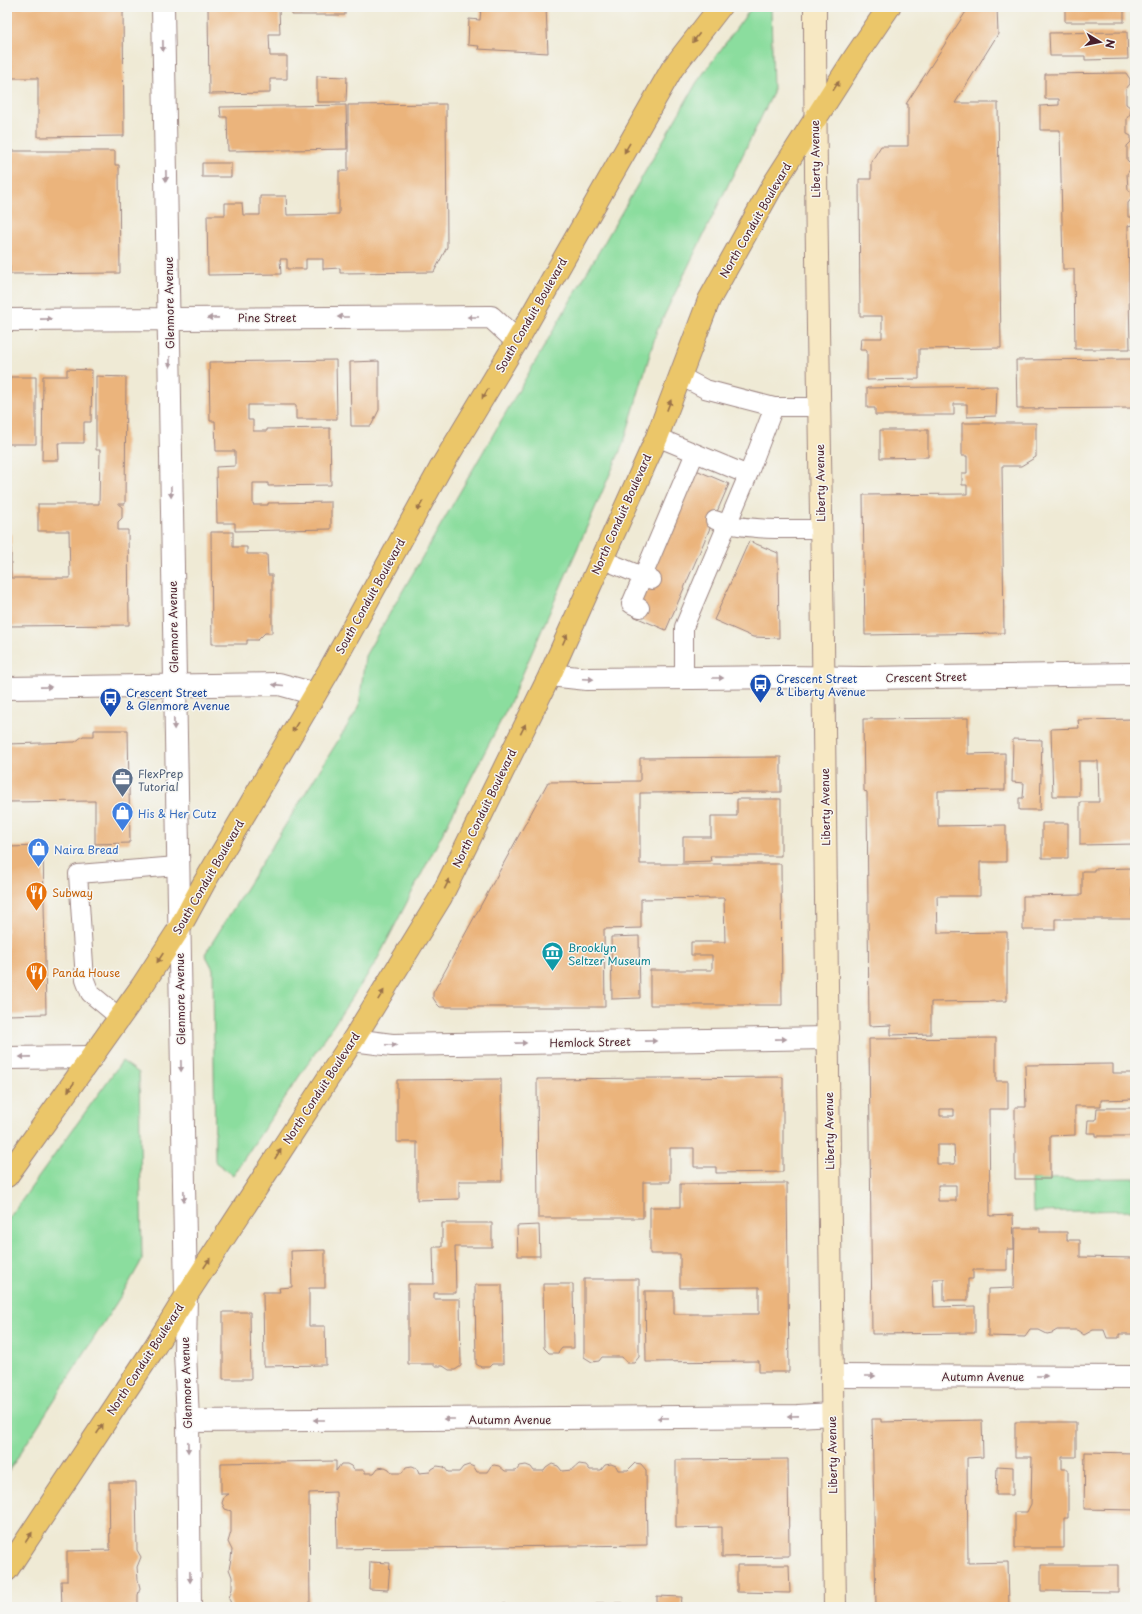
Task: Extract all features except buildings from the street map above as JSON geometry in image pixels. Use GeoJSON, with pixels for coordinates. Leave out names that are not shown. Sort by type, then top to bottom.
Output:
{"type":"FeatureCollection","features":[{"type":"Feature","properties":{"kind":"main road","name":"South Conduit Boulevard"},"geometry":{"type":"LineString","coordinates":[[7,1176],[120,1018],[178,929],[315,694],[440,469],[517,341],[672,69],[720,7]]}},
{"type":"Feature","properties":{"kind":"main road","name":"North Conduit Boulevard"},"geometry":{"type":"LineString","coordinates":[[7,1570],[150,1355],[186,1296],[353,1040],[441,897],[550,675],[657,437],[709,300],[773,185],[854,57],[889,7]]}},
{"type":"Feature","properties":{"kind":"street","name":"Glenmore Avenue"},"geometry":{"type":"LineString","coordinates":[[162,7],[169,318],[190,1607]]}},
{"type":"Feature","properties":{"kind":"street","name":"Liberty Avenue"},"geometry":{"type":"LineString","coordinates":[[815,7],[818,407],[828,1038],[831,1414],[835,1607]]}},
{"type":"Feature","properties":{"kind":"street","name":"Pine Street"},"geometry":{"type":"LineString","coordinates":[[7,320],[491,317],[517,341]]}},
{"type":"Feature","properties":{"kind":"street","name":"Crescent Street"},"geometry":{"type":"LineString","coordinates":[[550,675],[587,679],[863,678],[1135,674]]}},
{"type":"Feature","properties":{"kind":"street"},"geometry":{"type":"LineString","coordinates":[[7,688],[279,684],[315,694]]}},
{"type":"Feature","properties":{"kind":"street","name":"Hemlock Street"},"geometry":{"type":"LineString","coordinates":[[353,1040],[392,1046],[828,1038]]}},
{"type":"Feature","properties":{"kind":"street"},"geometry":{"type":"LineString","coordinates":[[7,1058],[92,1057]]}},
{"type":"Feature","properties":{"kind":"street","name":"Autumn Avenue"},"geometry":{"type":"LineString","coordinates":[[831,1376],[1135,1377]]}},
{"type":"Feature","properties":{"kind":"street","name":"Autumn Avenue"},"geometry":{"type":"LineString","coordinates":[[188,1421],[790,1417],[831,1414]]}},
{"type":"Feature","properties":{"kind":"lane"},"geometry":{"type":"LineString","coordinates":[[680,376],[705,389],[774,407],[818,407]]}},
{"type":"Feature","properties":{"kind":"lane"},"geometry":{"type":"LineString","coordinates":[[684,678],[678,624],[733,495],[748,475],[774,407]]}},
{"type":"Feature","properties":{"kind":"lane"},"geometry":{"type":"LineString","coordinates":[[657,437],[748,475]]}},
{"type":"Feature","properties":{"kind":"lane"},"geometry":{"type":"LineString","coordinates":[[640,608],[631,604],[647,578],[663,542],[690,476],[695,453]]}},
{"type":"Feature","properties":{"kind":"lane"},"geometry":{"type":"LineString","coordinates":[[721,522],[788,529],[820,529]]}},
{"type":"Feature","properties":{"kind":"lane"},"geometry":{"type":"LineString","coordinates":[[601,559],[647,578]]}},
{"type":"Feature","properties":{"kind":"lane"},"geometry":{"type":"LineString","coordinates":[[120,1018],[90,993],[85,980],[78,874],[177,866]]}},
{"type":"Feature","properties":{"kind":"green space"},"geometry":{"type":"Polygon","coordinates":[[[752,7],[771,7],[773,93],[657,330],[624,442],[509,705],[376,962],[233,1175],[215,1162],[213,969],[205,954],[359,707],[365,656],[697,82],[752,7]]]}},
{"type":"Feature","properties":{"kind":"green space"},"geometry":{"type":"Polygon","coordinates":[[[122,1061],[139,1073],[142,1260],[129,1283],[7,1474],[7,1221],[122,1061]]]}},
{"type":"Feature","properties":{"kind":"green space"},"geometry":{"type":"Polygon","coordinates":[[[1135,1178],[1135,1210],[1033,1212],[1032,1179],[1135,1178]]]}},
{"type":"Feature","properties":{"kind":"place","name":"Crescent Street & Liberty Avenue"},"geometry":{"type":"Point","coordinates":[761,704]}},
{"type":"Feature","properties":{"kind":"place","name":"Crescent Street & Glenmore Avenue"},"geometry":{"type":"Point","coordinates":[111,718]}},
{"type":"Feature","properties":{"kind":"place","name":"FlexPrep Tutorial"},"geometry":{"type":"Point","coordinates":[123,798]}},
{"type":"Feature","properties":{"kind":"place","name":"His & Her Cutz"},"geometry":{"type":"Point","coordinates":[123,832]}},
{"type":"Feature","properties":{"kind":"place","name":"Naira Bread"},"geometry":{"type":"Point","coordinates":[38,868]}},
{"type":"Feature","properties":{"kind":"place","name":"Subway"},"geometry":{"type":"Point","coordinates":[36,912]}},
{"type":"Feature","properties":{"kind":"place","name":"Brooklyn Seltzer Museum"},"geometry":{"type":"Point","coordinates":[553,972]}},
{"type":"Feature","properties":{"kind":"place","name":"Panda House"},"geometry":{"type":"Point","coordinates":[36,992]}}]}
